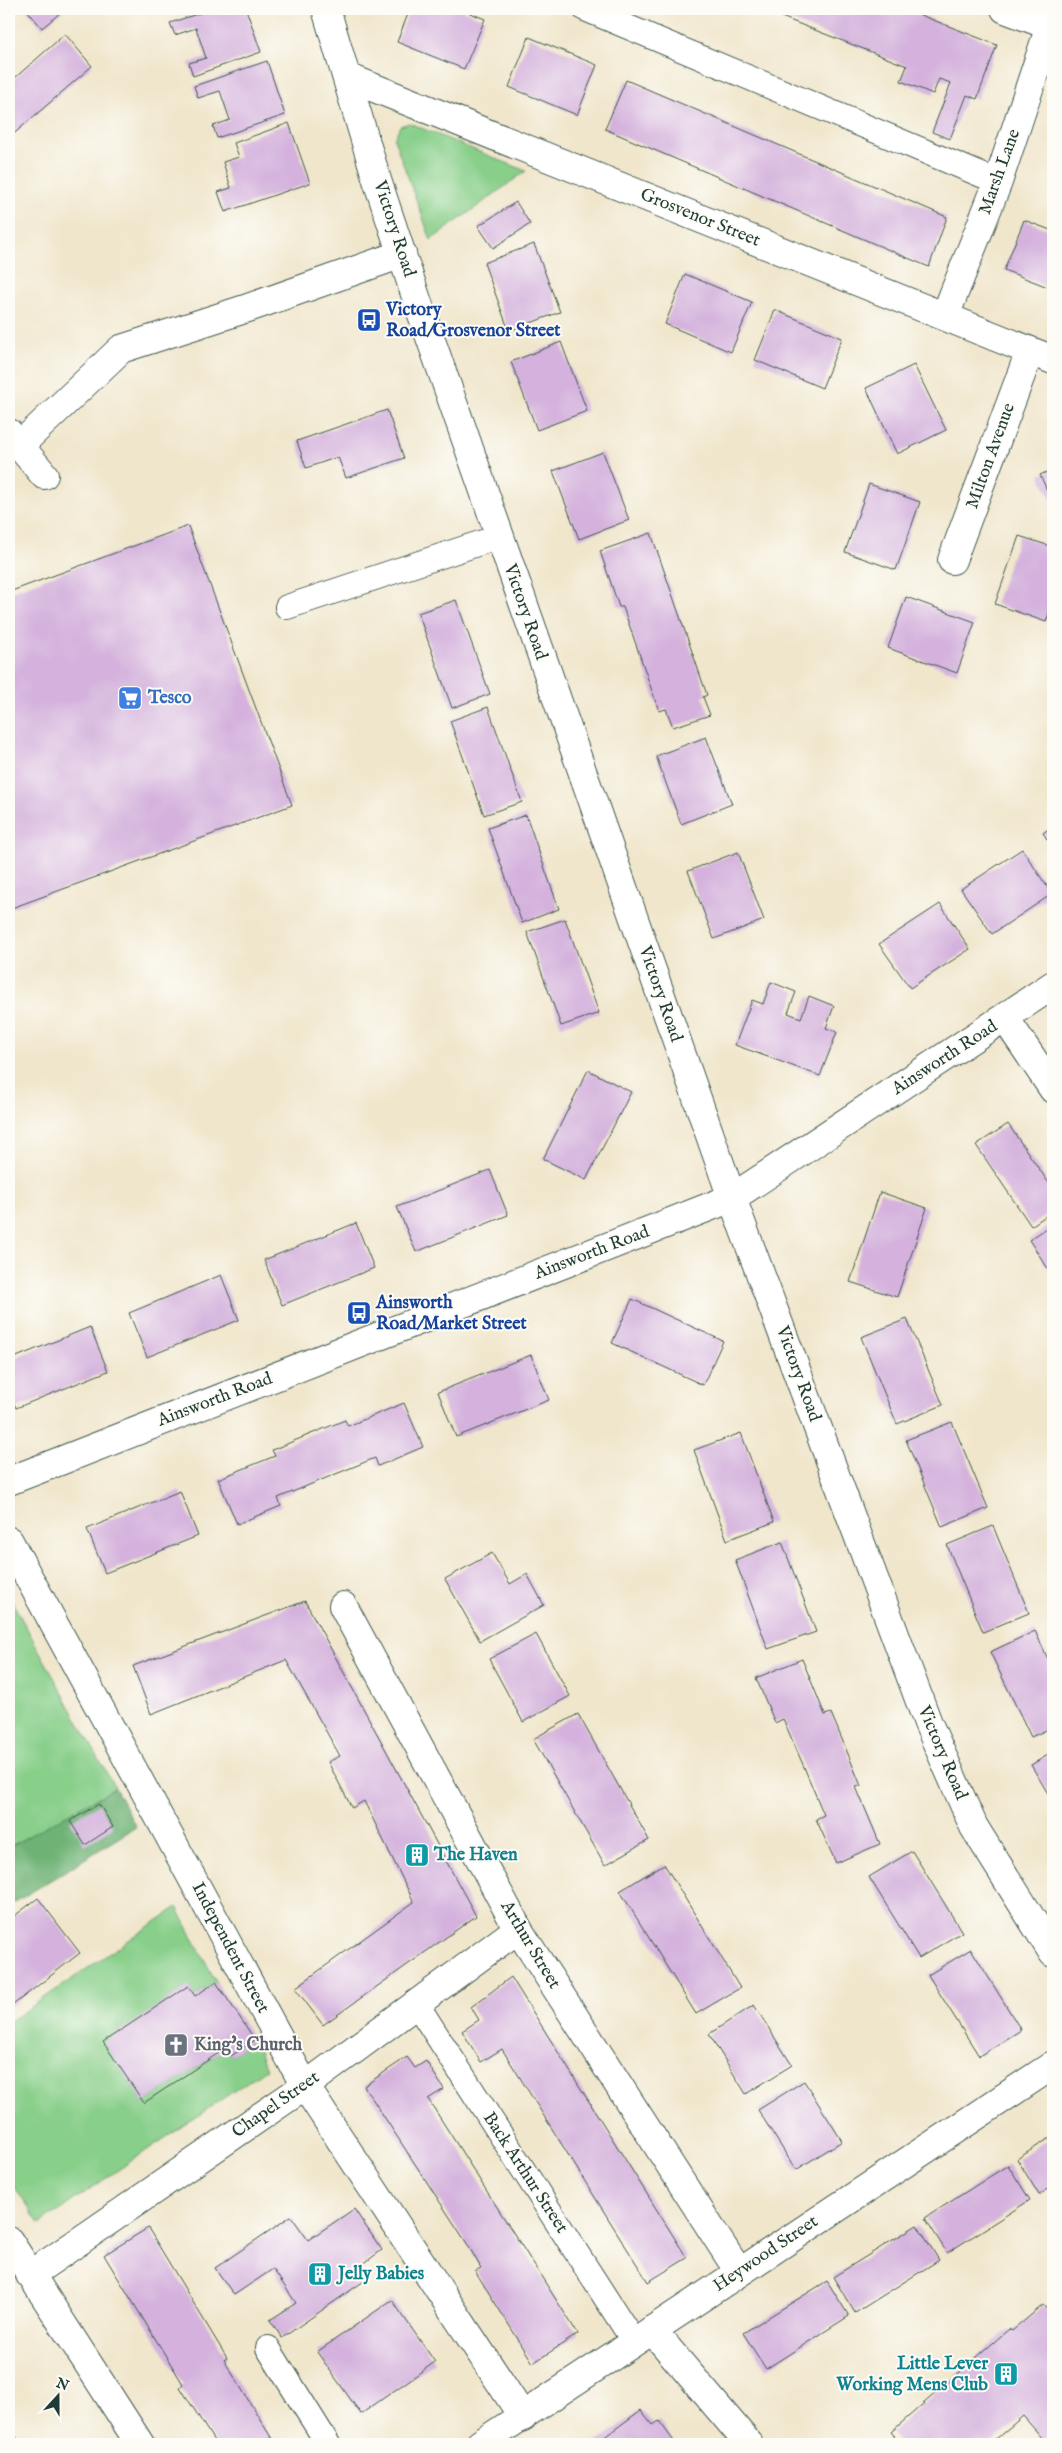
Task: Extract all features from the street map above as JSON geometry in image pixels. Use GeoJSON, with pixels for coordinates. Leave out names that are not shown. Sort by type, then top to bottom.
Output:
{"type":"FeatureCollection","features":[{"type":"Feature","properties":{"kind":"street","name":"Victory Road"},"geometry":{"type":"LineString","coordinates":[[326,9],[402,254],[498,537],[732,1198],[928,1723],[974,1827],[1053,1953]]}},
{"type":"Feature","properties":{"kind":"street"},"geometry":{"type":"LineString","coordinates":[[1005,9],[1051,27]]}},
{"type":"Feature","properties":{"kind":"street","name":"Marsh Lane"},"geometry":{"type":"LineString","coordinates":[[945,316],[998,182],[1051,27]]}},
{"type":"Feature","properties":{"kind":"street","name":"Grosvenor Street"},"geometry":{"type":"LineString","coordinates":[[347,77],[1042,356]]}},
{"type":"Feature","properties":{"kind":"street"},"geometry":{"type":"LineString","coordinates":[[44,475],[15,439],[121,349],[248,308],[402,254]]}},
{"type":"Feature","properties":{"kind":"street","name":"Milton Avenue"},"geometry":{"type":"LineString","coordinates":[[952,560],[1042,356]]}},
{"type":"Feature","properties":{"kind":"street","name":"Ainsworth Road"},"geometry":{"type":"LineString","coordinates":[[9,1481],[732,1198],[1053,985]]}},
{"type":"Feature","properties":{"kind":"street"},"geometry":{"type":"LineString","coordinates":[[1005,1018],[1053,1089]]}},
{"type":"Feature","properties":{"kind":"street","name":"Independent Street"},"geometry":{"type":"LineString","coordinates":[[9,1540],[305,2086],[523,2417]]}},
{"type":"Feature","properties":{"kind":"street","name":"Arthur Street"},"geometry":{"type":"LineString","coordinates":[[343,1606],[518,1929],[739,2272]]}},
{"type":"Feature","properties":{"kind":"street","name":"Chapel Street"},"geometry":{"type":"LineString","coordinates":[[30,2275],[305,2086],[518,1929]]}},
{"type":"Feature","properties":{"kind":"street","name":"Heywood Street"},"geometry":{"type":"LineString","coordinates":[[480,2444],[1053,2065]]}},
{"type":"Feature","properties":{"kind":"street"},"geometry":{"type":"LineString","coordinates":[[9,2241],[139,2444]]}},
{"type":"Feature","properties":{"kind":"street"},"geometry":{"type":"LineString","coordinates":[[643,2336],[748,2444]]}},
{"type":"Feature","properties":{"kind":"lane"},"geometry":{"type":"LineString","coordinates":[[585,9],[998,182]]}},
{"type":"Feature","properties":{"kind":"lane"},"geometry":{"type":"LineString","coordinates":[[287,607],[498,537]]}},
{"type":"Feature","properties":{"kind":"lane","name":"Back Arthur Street"},"geometry":{"type":"LineString","coordinates":[[416,2003],[643,2336]]}},
{"type":"Feature","properties":{"kind":"lane"},"geometry":{"type":"LineString","coordinates":[[268,2348],[328,2444]]}},
{"type":"Feature","properties":{"kind":"green space"},"geometry":{"type":"Polygon","coordinates":[[[409,123],[526,171],[431,240],[394,139],[400,126],[409,123]]]}},
{"type":"Feature","properties":{"kind":"green space"},"geometry":{"type":"Polygon","coordinates":[[[9,1596],[115,1788],[9,1847],[9,1596]]]}},
{"type":"Feature","properties":{"kind":"green space"},"geometry":{"type":"Polygon","coordinates":[[[115,1788],[136,1827],[9,1906],[9,1847],[115,1788]]]}},
{"type":"Feature","properties":{"kind":"green space"},"geometry":{"type":"Polygon","coordinates":[[[177,1907],[216,1982],[195,1996],[188,1986],[104,2042],[144,2103],[226,2048],[231,2056],[255,2040],[266,2069],[39,2224],[9,2178],[9,2022],[177,1907]]]}},
{"type":"Feature","properties":{"kind":"building"},"geometry":{"type":"Polygon","coordinates":[[[26,9],[65,9],[42,28],[26,9]]]}},
{"type":"Feature","properties":{"kind":"building"},"geometry":{"type":"Polygon","coordinates":[[[212,9],[246,9],[261,52],[193,76],[189,63],[206,58],[196,28],[175,35],[170,23],[212,9]]]}},
{"type":"Feature","properties":{"kind":"building"},"geometry":{"type":"Polygon","coordinates":[[[410,9],[460,9],[485,19],[464,69],[397,42],[410,9]]]}},
{"type":"Feature","properties":{"kind":"building"},"geometry":{"type":"Polygon","coordinates":[[[761,9],[905,9],[997,45],[977,99],[967,95],[950,139],[932,132],[951,83],[939,79],[933,94],[901,81],[907,66],[761,9]]]}},
{"type":"Feature","properties":{"kind":"building"},"geometry":{"type":"Polygon","coordinates":[[[65,34],[92,66],[9,138],[9,83],[65,34]]]}},
{"type":"Feature","properties":{"kind":"building"},"geometry":{"type":"Polygon","coordinates":[[[529,37],[597,65],[577,115],[509,87],[529,37]]]}},
{"type":"Feature","properties":{"kind":"building"},"geometry":{"type":"Polygon","coordinates":[[[267,61],[285,115],[217,138],[213,126],[230,120],[220,91],[198,98],[194,86],[267,61]]]}},
{"type":"Feature","properties":{"kind":"building"},"geometry":{"type":"Polygon","coordinates":[[[626,80],[947,217],[929,267],[605,129],[626,80]]]}},
{"type":"Feature","properties":{"kind":"building"},"geometry":{"type":"Polygon","coordinates":[[[289,123],[310,183],[225,212],[218,192],[231,188],[223,162],[239,157],[234,143],[289,123]]]}},
{"type":"Feature","properties":{"kind":"building"},"geometry":{"type":"Polygon","coordinates":[[[516,202],[530,224],[493,248],[478,226],[516,202]]]}},
{"type":"Feature","properties":{"kind":"building"},"geometry":{"type":"Polygon","coordinates":[[[1024,220],[1053,231],[1053,289],[1004,270],[1024,220]]]}},
{"type":"Feature","properties":{"kind":"building"},"geometry":{"type":"Polygon","coordinates":[[[534,244],[560,312],[509,331],[484,263],[534,244]]]}},
{"type":"Feature","properties":{"kind":"building"},"geometry":{"type":"Polygon","coordinates":[[[685,274],[752,302],[731,352],[665,324],[685,274]]]}},
{"type":"Feature","properties":{"kind":"building"},"geometry":{"type":"Polygon","coordinates":[[[775,310],[842,338],[822,388],[755,360],[775,310]]]}},
{"type":"Feature","properties":{"kind":"building"},"geometry":{"type":"Polygon","coordinates":[[[561,342],[587,411],[537,430],[511,362],[561,342]]]}},
{"type":"Feature","properties":{"kind":"building"},"geometry":{"type":"Polygon","coordinates":[[[914,365],[946,430],[897,454],[866,388],[914,365]]]}},
{"type":"Feature","properties":{"kind":"building"},"geometry":{"type":"Polygon","coordinates":[[[387,410],[404,458],[346,478],[338,457],[306,468],[297,441],[387,410]]]}},
{"type":"Feature","properties":{"kind":"building"},"geometry":{"type":"Polygon","coordinates":[[[603,452],[629,520],[579,539],[553,471],[603,452]]]}},
{"type":"Feature","properties":{"kind":"building"},"geometry":{"type":"Polygon","coordinates":[[[1053,469],[1053,503],[1040,475],[1053,469]]]}},
{"type":"Feature","properties":{"kind":"building"},"geometry":{"type":"Polygon","coordinates":[[[869,484],[920,502],[896,570],[845,552],[869,484]]]}},
{"type":"Feature","properties":{"kind":"building","name":"Tesco"},"geometry":{"type":"Polygon","coordinates":[[[188,526],[292,805],[9,909],[9,592],[188,526]]]}},
{"type":"Feature","properties":{"kind":"building"},"geometry":{"type":"Polygon","coordinates":[[[651,533],[707,695],[703,697],[710,715],[673,727],[666,709],[659,711],[623,607],[619,607],[600,551],[651,533]]]}},
{"type":"Feature","properties":{"kind":"building"},"geometry":{"type":"Polygon","coordinates":[[[1019,536],[1053,547],[1053,601],[1046,622],[995,604],[1019,536]]]}},
{"type":"Feature","properties":{"kind":"building"},"geometry":{"type":"Polygon","coordinates":[[[906,597],[975,622],[957,673],[888,648],[906,597]]]}},
{"type":"Feature","properties":{"kind":"building"},"geometry":{"type":"Polygon","coordinates":[[[456,600],[490,694],[452,708],[418,613],[456,600]]]}},
{"type":"Feature","properties":{"kind":"building"},"geometry":{"type":"Polygon","coordinates":[[[488,707],[522,802],[484,815],[450,721],[488,707]]]}},
{"type":"Feature","properties":{"kind":"building"},"geometry":{"type":"Polygon","coordinates":[[[706,737],[732,804],[681,824],[656,756],[706,737]]]}},
{"type":"Feature","properties":{"kind":"building"},"geometry":{"type":"Polygon","coordinates":[[[526,815],[559,909],[522,923],[488,828],[526,815]]]}},
{"type":"Feature","properties":{"kind":"building"},"geometry":{"type":"Polygon","coordinates":[[[1053,826],[1053,848],[1043,833],[1053,826]]]}},
{"type":"Feature","properties":{"kind":"building"},"geometry":{"type":"Polygon","coordinates":[[[1022,849],[1052,894],[992,934],[961,889],[1022,849]]]}},
{"type":"Feature","properties":{"kind":"building"},"geometry":{"type":"Polygon","coordinates":[[[738,852],[764,920],[714,939],[688,871],[738,852]]]}},
{"type":"Feature","properties":{"kind":"building"},"geometry":{"type":"Polygon","coordinates":[[[940,904],[970,949],[910,988],[879,944],[940,904]]]}},
{"type":"Feature","properties":{"kind":"building"},"geometry":{"type":"Polygon","coordinates":[[[565,919],[599,1013],[561,1026],[527,932],[565,919]]]}},
{"type":"Feature","properties":{"kind":"building"},"geometry":{"type":"Polygon","coordinates":[[[771,982],[796,992],[788,1013],[801,1018],[809,996],[834,1006],[826,1028],[837,1032],[820,1076],[735,1045],[752,1000],[763,1004],[771,982]]]}},
{"type":"Feature","properties":{"kind":"building"},"geometry":{"type":"Polygon","coordinates":[[[588,1070],[631,1092],[586,1180],[543,1159],[588,1070]]]}},
{"type":"Feature","properties":{"kind":"building"},"geometry":{"type":"Polygon","coordinates":[[[1008,1124],[1053,1189],[1053,1211],[1031,1226],[976,1145],[1008,1124]]]}},
{"type":"Feature","properties":{"kind":"building"},"geometry":{"type":"Polygon","coordinates":[[[490,1170],[508,1215],[416,1252],[397,1207],[490,1170]]]}},
{"type":"Feature","properties":{"kind":"building"},"geometry":{"type":"Polygon","coordinates":[[[880,1192],[927,1208],[897,1297],[850,1282],[880,1192]]]}},
{"type":"Feature","properties":{"kind":"building"},"geometry":{"type":"Polygon","coordinates":[[[356,1223],[374,1268],[282,1305],[264,1260],[356,1223]]]}},
{"type":"Feature","properties":{"kind":"building"},"geometry":{"type":"Polygon","coordinates":[[[1053,1224],[1053,1276],[1029,1240],[1053,1224]]]}},
{"type":"Feature","properties":{"kind":"building"},"geometry":{"type":"Polygon","coordinates":[[[221,1275],[239,1320],[147,1357],[129,1313],[221,1275]]]}},
{"type":"Feature","properties":{"kind":"building"},"geometry":{"type":"Polygon","coordinates":[[[632,1299],[723,1341],[703,1385],[612,1343],[632,1299]]]}},
{"type":"Feature","properties":{"kind":"building"},"geometry":{"type":"Polygon","coordinates":[[[907,1319],[943,1405],[897,1424],[861,1337],[907,1319]]]}},
{"type":"Feature","properties":{"kind":"building"},"geometry":{"type":"Polygon","coordinates":[[[90,1327],[108,1371],[16,1408],[9,1392],[9,1360],[90,1327]]]}},
{"type":"Feature","properties":{"kind":"building"},"geometry":{"type":"Polygon","coordinates":[[[531,1355],[549,1400],[456,1437],[438,1392],[531,1355]]]}},
{"type":"Feature","properties":{"kind":"building"},"geometry":{"type":"Polygon","coordinates":[[[404,1403],[423,1447],[378,1466],[375,1458],[326,1478],[278,1498],[281,1506],[237,1524],[218,1479],[275,1456],[272,1450],[345,1420],[348,1426],[404,1403]]]}},
{"type":"Feature","properties":{"kind":"building"},"geometry":{"type":"Polygon","coordinates":[[[952,1422],[988,1508],[942,1527],[906,1440],[952,1422]]]}},
{"type":"Feature","properties":{"kind":"building"},"geometry":{"type":"Polygon","coordinates":[[[741,1433],[774,1522],[727,1540],[694,1450],[741,1433]]]}},
{"type":"Feature","properties":{"kind":"building"},"geometry":{"type":"Polygon","coordinates":[[[180,1491],[198,1536],[105,1573],[87,1529],[180,1491]]]}},
{"type":"Feature","properties":{"kind":"building"},"geometry":{"type":"Polygon","coordinates":[[[993,1526],[1029,1613],[983,1632],[947,1545],[993,1526]]]}},
{"type":"Feature","properties":{"kind":"building"},"geometry":{"type":"Polygon","coordinates":[[[782,1542],[816,1632],[768,1649],[735,1560],[782,1542]]]}},
{"type":"Feature","properties":{"kind":"building"},"geometry":{"type":"Polygon","coordinates":[[[492,1553],[510,1584],[527,1574],[544,1605],[480,1641],[445,1579],[492,1553]]]}},
{"type":"Feature","properties":{"kind":"building","name":"The Haven"},"geometry":{"type":"Polygon","coordinates":[[[305,1601],[476,1916],[323,2025],[295,1988],[414,1902],[364,1801],[352,1808],[328,1762],[340,1756],[286,1660],[151,1714],[133,1666],[305,1601]]]}},
{"type":"Feature","properties":{"kind":"building"},"geometry":{"type":"Polygon","coordinates":[[[1035,1631],[1053,1670],[1053,1727],[1031,1737],[990,1652],[1035,1631]]]}},
{"type":"Feature","properties":{"kind":"building"},"geometry":{"type":"Polygon","coordinates":[[[536,1634],[570,1696],[523,1722],[489,1659],[536,1634]]]}},
{"type":"Feature","properties":{"kind":"building"},"geometry":{"type":"Polygon","coordinates":[[[802,1659],[825,1715],[831,1713],[861,1786],[856,1787],[880,1844],[836,1863],[816,1819],[824,1815],[804,1767],[783,1719],[775,1723],[756,1678],[802,1659]]]}},
{"type":"Feature","properties":{"kind":"building"},"geometry":{"type":"Polygon","coordinates":[[[578,1714],[649,1840],[605,1865],[533,1739],[578,1714]]]}},
{"type":"Feature","properties":{"kind":"building"},"geometry":{"type":"Polygon","coordinates":[[[1053,1752],[1053,1802],[1031,1765],[1053,1752]]]}},
{"type":"Feature","properties":{"kind":"building"},"geometry":{"type":"Polygon","coordinates":[[[99,1804],[113,1827],[85,1845],[70,1821],[99,1804]]]}},
{"type":"Feature","properties":{"kind":"building"},"geometry":{"type":"Polygon","coordinates":[[[912,1851],[962,1932],[919,1958],[869,1877],[912,1851]]]}},
{"type":"Feature","properties":{"kind":"building"},"geometry":{"type":"Polygon","coordinates":[[[664,1864],[740,1988],[696,2014],[620,1891],[664,1864]]]}},
{"type":"Feature","properties":{"kind":"building"},"geometry":{"type":"Polygon","coordinates":[[[38,1898],[80,1953],[9,2008],[9,1920],[38,1898]]]}},
{"type":"Feature","properties":{"kind":"building"},"geometry":{"type":"Polygon","coordinates":[[[971,1949],[1021,2030],[979,2056],[928,1975],[971,1949]]]}},
{"type":"Feature","properties":{"kind":"building"},"geometry":{"type":"Polygon","coordinates":[[[511,1977],[687,2258],[648,2282],[502,2049],[481,2062],[462,2031],[479,2020],[471,2007],[511,1977]]]}},
{"type":"Feature","properties":{"kind":"building","name":"King's Church"},"geometry":{"type":"Polygon","coordinates":[[[216,1982],[255,2040],[231,2056],[226,2048],[144,2103],[103,2042],[188,1986],[195,1996],[216,1982]]]}},
{"type":"Feature","properties":{"kind":"building"},"geometry":{"type":"Polygon","coordinates":[[[754,2005],[792,2065],[746,2094],[709,2034],[754,2005]]]}},
{"type":"Feature","properties":{"kind":"building"},"geometry":{"type":"Polygon","coordinates":[[[407,2057],[415,2068],[426,2061],[444,2089],[428,2099],[578,2334],[533,2363],[475,2271],[481,2268],[468,2245],[364,2086],[407,2057]]]}},
{"type":"Feature","properties":{"kind":"building"},"geometry":{"type":"Polygon","coordinates":[[[804,2081],[842,2141],[796,2170],[758,2110],[804,2081]]]}},
{"type":"Feature","properties":{"kind":"building"},"geometry":{"type":"Polygon","coordinates":[[[1053,2136],[1053,2186],[1039,2195],[1017,2159],[1053,2136]]]}},
{"type":"Feature","properties":{"kind":"building"},"geometry":{"type":"Polygon","coordinates":[[[1008,2165],[1030,2200],[947,2253],[925,2218],[1008,2165]]]}},
{"type":"Feature","properties":{"kind":"building","name":"Jelly Babies"},"geometry":{"type":"Polygon","coordinates":[[[354,2209],[382,2250],[359,2267],[367,2279],[282,2338],[270,2320],[296,2303],[273,2269],[234,2295],[215,2268],[291,2216],[308,2240],[354,2209]]]}},
{"type":"Feature","properties":{"kind":"building"},"geometry":{"type":"Polygon","coordinates":[[[917,2225],[939,2260],[855,2313],[833,2277],[917,2225]]]}},
{"type":"Feature","properties":{"kind":"building"},"geometry":{"type":"Polygon","coordinates":[[[148,2228],[227,2358],[224,2360],[275,2444],[216,2444],[180,2387],[183,2384],[104,2255],[148,2228]]]}},
{"type":"Feature","properties":{"kind":"building"},"geometry":{"type":"Polygon","coordinates":[[[827,2281],[849,2316],[766,2369],[743,2333],[827,2281]]]}},
{"type":"Feature","properties":{"kind":"building"},"geometry":{"type":"Polygon","coordinates":[[[392,2300],[435,2362],[361,2414],[317,2352],[392,2300]]]}},
{"type":"Feature","properties":{"kind":"building","name":"Little Lever Working Mens Club"},"geometry":{"type":"Polygon","coordinates":[[[1043,2305],[1053,2317],[1053,2444],[1042,2444],[1045,2441],[1023,2416],[990,2444],[902,2444],[891,2432],[1009,2329],[1012,2331],[1043,2305]]]}},
{"type":"Feature","properties":{"kind":"building"},"geometry":{"type":"Polygon","coordinates":[[[641,2410],[653,2425],[659,2421],[676,2444],[595,2444],[641,2410]]]}},
{"type":"Feature","properties":{"kind":"building"},"geometry":{"type":"Polygon","coordinates":[[[9,2426],[21,2444],[9,2444],[9,2426]]]}},
{"type":"Feature","properties":{"kind":"place","name":"Victory Road/Grosvenor Street"},"geometry":{"type":"Point","coordinates":[369,320]}},
{"type":"Feature","properties":{"kind":"place","name":"Tesco"},"geometry":{"type":"Point","coordinates":[130,698]}},
{"type":"Feature","properties":{"kind":"place","name":"Ainsworth Road/Market Street"},"geometry":{"type":"Point","coordinates":[359,1313]}},
{"type":"Feature","properties":{"kind":"place","name":"The Haven"},"geometry":{"type":"Point","coordinates":[417,1855]}},
{"type":"Feature","properties":{"kind":"place","name":"King's Church"},"geometry":{"type":"Point","coordinates":[176,2045]}},
{"type":"Feature","properties":{"kind":"place","name":"Jelly Babies"},"geometry":{"type":"Point","coordinates":[320,2274]}},
{"type":"Feature","properties":{"kind":"place","name":"Little Lever Working Mens Club"},"geometry":{"type":"Point","coordinates":[1006,2374]}}]}
